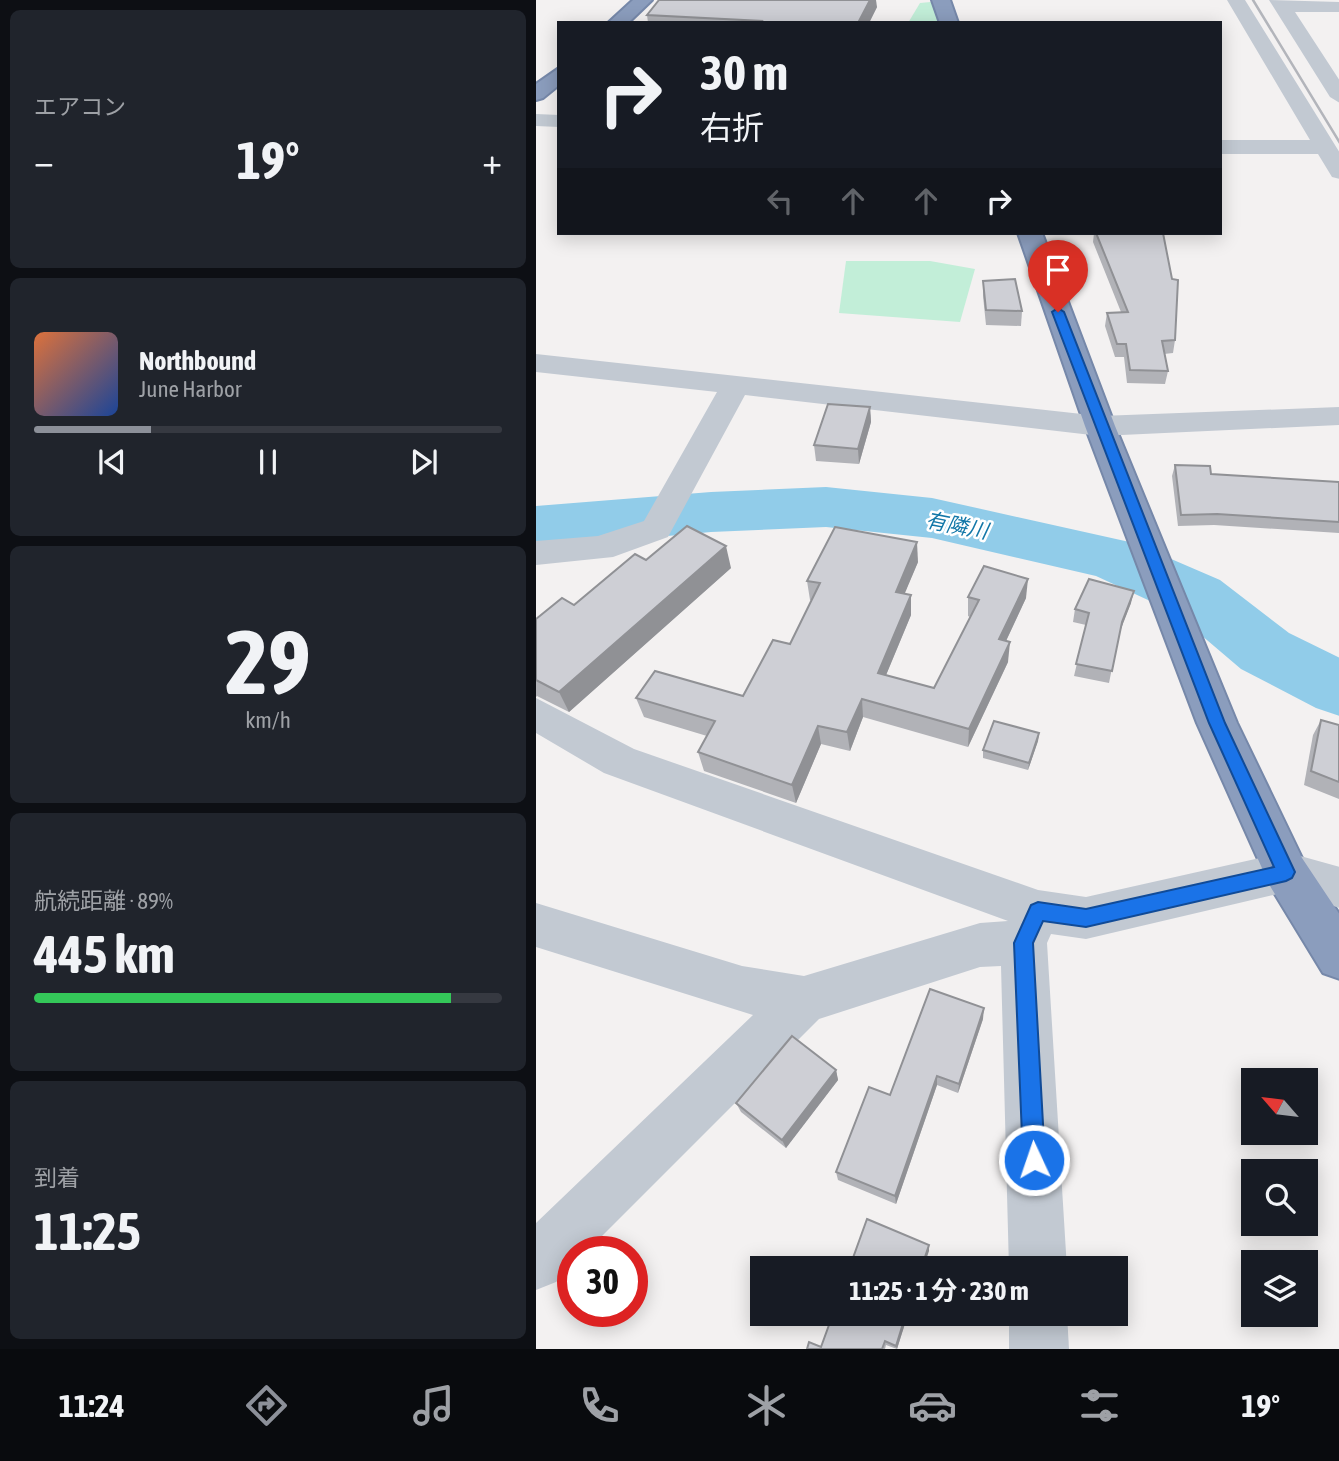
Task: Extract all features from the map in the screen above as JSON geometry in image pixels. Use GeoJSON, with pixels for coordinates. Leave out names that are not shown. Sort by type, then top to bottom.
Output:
{"type":"FeatureCollection","features":[{"type":"Feature","properties":{"kind":"highway"},"geometry":{"type":"LineString","coordinates":[[619,21],[643,0]]}},
{"type":"Feature","properties":{"kind":"highway"},"geometry":{"type":"LineString","coordinates":[[941,0],[948,21]]}},
{"type":"Feature","properties":{"kind":"highway"},"geometry":{"type":"LineString","coordinates":[[536,94],[557,76]]}},
{"type":"Feature","properties":{"kind":"highway"},"geometry":{"type":"LineString","coordinates":[[1031,235],[1100,426],[1217,723],[1286,872],[1339,957]]}},
{"type":"Feature","properties":{"kind":"street"},"geometry":{"type":"LineString","coordinates":[[1236,0],[1339,172]]}},
{"type":"Feature","properties":{"kind":"street"},"geometry":{"type":"LineString","coordinates":[[1280,3],[1339,7]]}},
{"type":"Feature","properties":{"kind":"street"},"geometry":{"type":"LineString","coordinates":[[1280,3],[1339,96]]}},
{"type":"Feature","properties":{"kind":"street"},"geometry":{"type":"LineString","coordinates":[[536,120],[557,121]]}},
{"type":"Feature","properties":{"kind":"street"},"geometry":{"type":"LineString","coordinates":[[1222,147],[1325,147]]}},
{"type":"Feature","properties":{"kind":"street"},"geometry":{"type":"LineString","coordinates":[[536,363],[1100,426],[1339,416]]}},
{"type":"Feature","properties":{"kind":"street"},"geometry":{"type":"LineString","coordinates":[[536,553],[610,546],[634,541],[656,529],[736,385]]}},
{"type":"Feature","properties":{"kind":"street"},"geometry":{"type":"LineString","coordinates":[[536,714],[619,761],[1031,927]]}},
{"type":"Feature","properties":{"kind":"street"},"geometry":{"type":"LineString","coordinates":[[536,925],[742,990],[804,1000],[1031,927],[1086,918],[1286,872],[1339,888]]}},
{"type":"Feature","properties":{"kind":"street"},"geometry":{"type":"LineString","coordinates":[[1031,927],[1038,1256]]}},
{"type":"Feature","properties":{"kind":"street"},"geometry":{"type":"LineString","coordinates":[[536,1262],[804,1000]]}},
{"type":"Feature","properties":{"kind":"street"},"geometry":{"type":"LineString","coordinates":[[1038,1326],[1039,1349]]}},
{"type":"Feature","properties":{"kind":"green space"},"geometry":{"type":"Polygon","coordinates":[[[941,1],[945,21],[909,21],[920,3],[941,1]]]}},
{"type":"Feature","properties":{"kind":"green space"},"geometry":{"type":"Polygon","coordinates":[[[846,261],[930,261],[975,269],[960,322],[839,313],[846,261]]]}},
{"type":"Feature","properties":{"kind":"building"},"geometry":{"type":"Polygon","coordinates":[[[659,0],[870,0],[859,21],[762,21],[647,15],[659,0]]]}},
{"type":"Feature","properties":{"kind":"building"},"geometry":{"type":"Polygon","coordinates":[[[1097,235],[1163,235],[1172,279],[1178,280],[1175,340],[1162,341],[1168,371],[1130,370],[1126,344],[1117,344],[1107,313],[1128,312],[1097,235]]]}},
{"type":"Feature","properties":{"kind":"building"},"geometry":{"type":"Polygon","coordinates":[[[1015,279],[1022,311],[986,310],[983,281],[1015,279]]]}},
{"type":"Feature","properties":{"kind":"building"},"geometry":{"type":"Polygon","coordinates":[[[828,404],[870,407],[858,449],[814,445],[828,404]]]}},
{"type":"Feature","properties":{"kind":"building"},"geometry":{"type":"Polygon","coordinates":[[[1175,465],[1210,466],[1211,474],[1339,482],[1339,522],[1217,514],[1181,515],[1175,465]]]}},
{"type":"Feature","properties":{"kind":"building"},"geometry":{"type":"Polygon","coordinates":[[[687,526],[726,546],[559,692],[536,680],[536,619],[562,598],[574,605],[635,554],[646,560],[687,526]]]}},
{"type":"Feature","properties":{"kind":"building"},"geometry":{"type":"Polygon","coordinates":[[[835,527],[917,542],[896,592],[911,595],[878,673],[934,688],[979,600],[968,597],[984,566],[1028,579],[999,639],[1010,642],[969,729],[862,699],[847,732],[818,726],[792,785],[698,752],[715,721],[636,698],[655,671],[743,696],[773,640],[790,644],[820,583],[807,581],[835,527]]]}},
{"type":"Feature","properties":{"kind":"building"},"geometry":{"type":"Polygon","coordinates":[[[1089,579],[1134,591],[1122,622],[1112,671],[1076,664],[1089,613],[1075,609],[1089,579]]]}},
{"type":"Feature","properties":{"kind":"building"},"geometry":{"type":"Polygon","coordinates":[[[1321,720],[1339,725],[1339,782],[1311,771],[1321,720]]]}},
{"type":"Feature","properties":{"kind":"building"},"geometry":{"type":"Polygon","coordinates":[[[994,721],[1039,733],[1029,763],[983,750],[994,721]]]}},
{"type":"Feature","properties":{"kind":"building"},"geometry":{"type":"Polygon","coordinates":[[[930,989],[984,1008],[959,1084],[937,1076],[895,1196],[836,1172],[869,1087],[890,1095],[930,989]]]}},
{"type":"Feature","properties":{"kind":"building"},"geometry":{"type":"Polygon","coordinates":[[[792,1036],[836,1070],[782,1140],[736,1103],[792,1036]]]}},
{"type":"Feature","properties":{"kind":"building"},"geometry":{"type":"Polygon","coordinates":[[[867,1219],[929,1245],[925,1256],[854,1256],[867,1219]]]}},
{"type":"Feature","properties":{"kind":"building"},"geometry":{"type":"Polygon","coordinates":[[[829,1326],[902,1326],[896,1346],[885,1341],[882,1349],[807,1349],[809,1342],[821,1347],[829,1326]]]}},
{"type":"Feature","properties":{"kind":"waterway","name":"有隣川"},"geometry":{"type":"LineString","coordinates":[[536,527],[711,512],[826,507],[932,518],[1112,558],[1197,596],[1265,651],[1340,689]]}},
{"type":"Feature","properties":{"kind":"railway"},"geometry":{"type":"LineString","coordinates":[[1253,0],[1340,143]]}},
{"type":"Feature","properties":{"kind":"route"},"geometry":{"type":"LineString","coordinates":[[1034,1160],[1024,943],[1038,911],[1086,918],[1286,872],[1217,723],[1166,597],[1158,567],[1100,426],[1058,312]]}}]}
